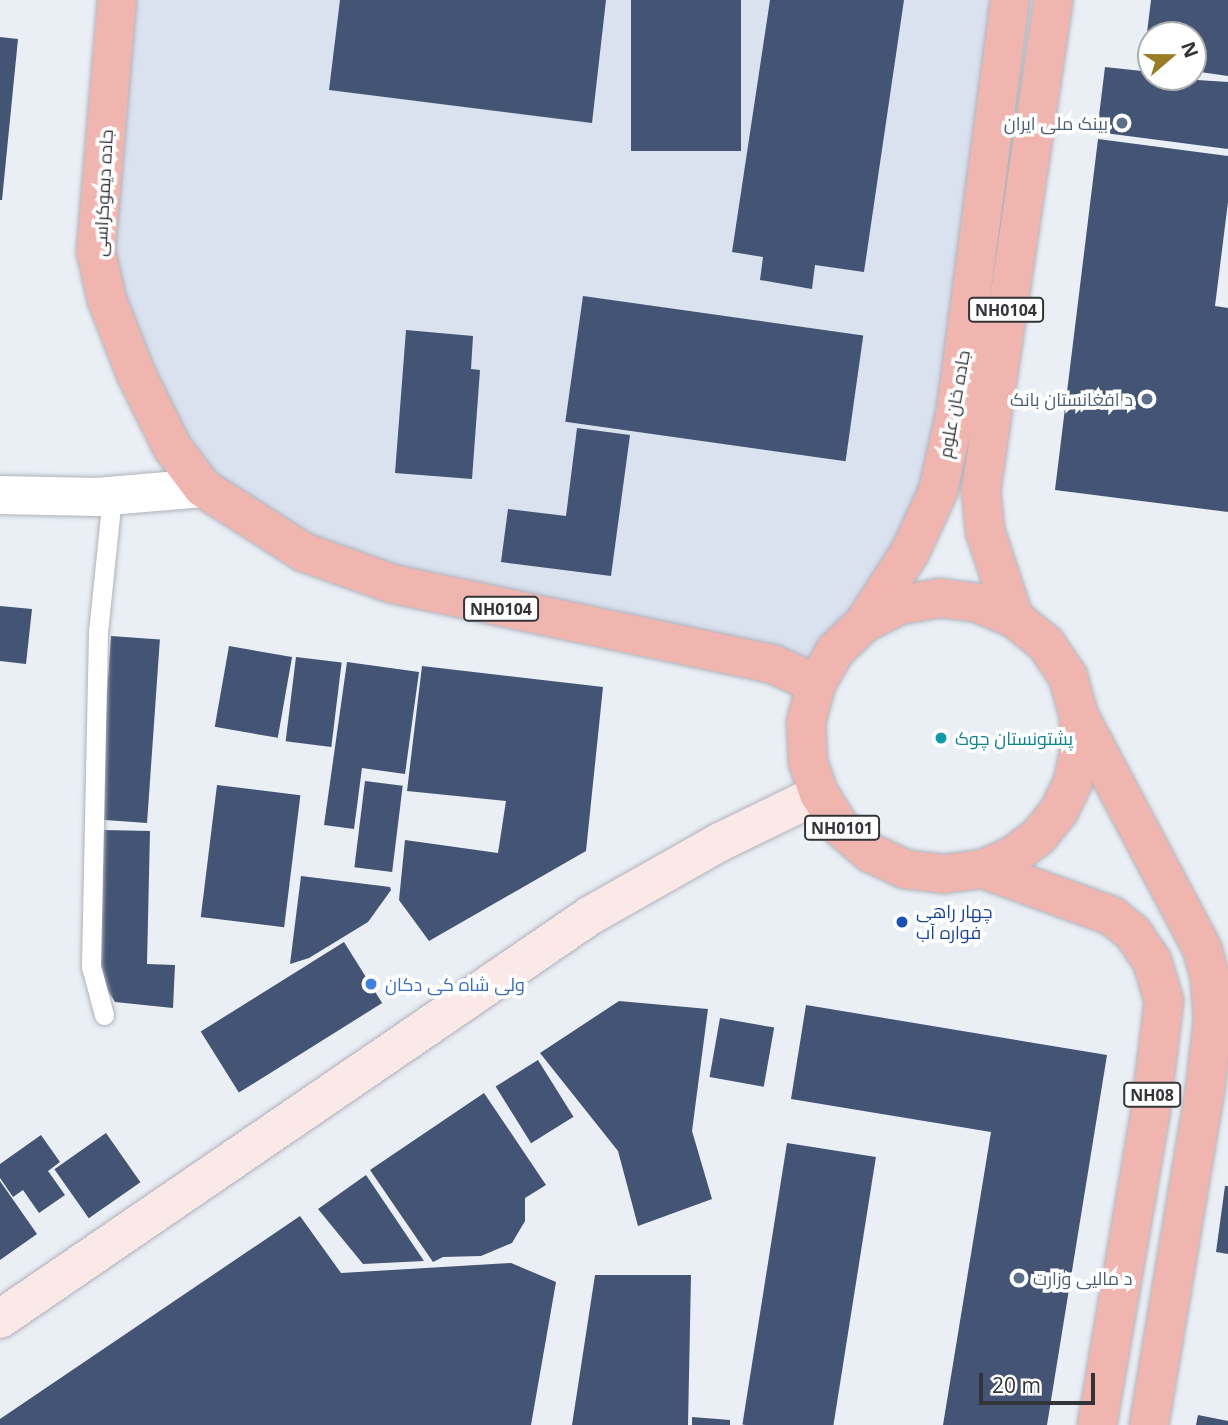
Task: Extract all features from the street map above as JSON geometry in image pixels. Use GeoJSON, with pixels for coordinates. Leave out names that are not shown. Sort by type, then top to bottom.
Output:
{"type":"FeatureCollection","features":[{"type":"Feature","properties":{"kind":"highway","name":"جاده دیموکراسی"},"geometry":{"type":"LineString","coordinates":[[117,0],[96,252],[107,300],[136,374],[172,447],[203,488]]}},
{"type":"Feature","properties":{"kind":"highway","name":"جادہ خان علوم"},"geometry":{"type":"LineString","coordinates":[[864,622],[910,552],[938,491],[956,410],[1010,0]]}},
{"type":"Feature","properties":{"kind":"highway","name":"جادہ خان علوم"},"geometry":{"type":"LineString","coordinates":[[1014,618],[985,531],[981,490],[1053,0]]}},
{"type":"Feature","properties":{"kind":"highway","name":"NH0104"},"geometry":{"type":"LineString","coordinates":[[203,488],[303,552],[394,584],[773,664],[816,684]]}},
{"type":"Feature","properties":{"kind":"highway","name":"NH0101"},"geometry":{"type":"LineString","coordinates":[[939,598],[978,603],[1014,618],[1045,644],[1068,677],[1079,716],[1080,749],[1073,782],[1059,811],[1039,836],[1013,856],[983,869],[944,874],[893,863],[870,853],[840,827],[819,794],[808,762],[806,722],[816,684],[836,650],[864,622],[900,605],[939,598]]}},
{"type":"Feature","properties":{"kind":"highway","name":"NH08"},"geometry":{"type":"LineString","coordinates":[[1079,716],[1196,936],[1210,978],[1213,1020],[1205,1090],[1149,1425]]}},
{"type":"Feature","properties":{"kind":"highway","name":"NH08"},"geometry":{"type":"LineString","coordinates":[[983,869],[1112,916],[1133,933],[1152,961],[1164,1001],[1150,1115],[1097,1425]]}},
{"type":"Feature","properties":{"kind":"street"},"geometry":{"type":"LineString","coordinates":[[0,495],[112,496],[203,488]]}},
{"type":"Feature","properties":{"kind":"street"},"geometry":{"type":"LineString","coordinates":[[0,1319],[591,915],[720,842],[819,794]]}},
{"type":"Feature","properties":{"kind":"lane"},"geometry":{"type":"LineString","coordinates":[[104,1015],[91,967],[98,632],[112,496]]}},
{"type":"Feature","properties":{"kind":"shaded area"},"geometry":{"type":"Polygon","coordinates":[[[117,0],[1010,0],[938,491],[816,684],[394,584],[203,488],[107,300],[117,0]]]}},
{"type":"Feature","properties":{"kind":"building"},"geometry":{"type":"Polygon","coordinates":[[[340,0],[606,0],[592,123],[329,90],[340,0]]]}},
{"type":"Feature","properties":{"kind":"building"},"geometry":{"type":"Polygon","coordinates":[[[631,0],[741,0],[741,151],[631,151],[631,0]]]}},
{"type":"Feature","properties":{"kind":"building"},"geometry":{"type":"Polygon","coordinates":[[[770,0],[904,0],[864,272],[815,265],[812,289],[760,280],[763,257],[732,252],[770,0]]]}},
{"type":"Feature","properties":{"kind":"building"},"geometry":{"type":"Polygon","coordinates":[[[1151,0],[1228,0],[1228,76],[1207,73],[1207,21],[1148,21],[1151,0]]]}},
{"type":"Feature","properties":{"kind":"building"},"geometry":{"type":"Polygon","coordinates":[[[0,37],[18,39],[2,200],[0,200],[0,37]]]}},
{"type":"Feature","properties":{"kind":"building"},"geometry":{"type":"Polygon","coordinates":[[[1105,67],[1137,70],[1137,91],[1207,91],[1207,81],[1228,82],[1228,149],[1097,132],[1105,67]]]}},
{"type":"Feature","properties":{"kind":"building","name":"د افغانستان بانک"},"geometry":{"type":"Polygon","coordinates":[[[1098,139],[1228,156],[1228,202],[1215,306],[1228,308],[1228,512],[1055,490],[1098,139]]]}},
{"type":"Feature","properties":{"kind":"building"},"geometry":{"type":"Polygon","coordinates":[[[583,296],[863,335],[846,461],[565,422],[583,296]]]}},
{"type":"Feature","properties":{"kind":"building"},"geometry":{"type":"Polygon","coordinates":[[[406,330],[473,336],[471,369],[480,370],[472,479],[395,473],[406,330]]]}},
{"type":"Feature","properties":{"kind":"building"},"geometry":{"type":"Polygon","coordinates":[[[577,428],[630,435],[611,576],[501,562],[508,509],[566,516],[577,428]]]}},
{"type":"Feature","properties":{"kind":"building"},"geometry":{"type":"Polygon","coordinates":[[[0,606],[32,609],[26,664],[0,661],[0,606]]]}},
{"type":"Feature","properties":{"kind":"building"},"geometry":{"type":"Polygon","coordinates":[[[111,636],[160,639],[147,823],[98,820],[111,636]]]}},
{"type":"Feature","properties":{"kind":"building"},"geometry":{"type":"Polygon","coordinates":[[[229,646],[292,657],[278,738],[215,727],[229,646]]]}},
{"type":"Feature","properties":{"kind":"building"},"geometry":{"type":"Polygon","coordinates":[[[296,657],[342,663],[331,747],[286,741],[296,657]]]}},
{"type":"Feature","properties":{"kind":"building"},"geometry":{"type":"Polygon","coordinates":[[[347,662],[419,672],[405,774],[362,768],[354,829],[324,825],[347,662]]]}},
{"type":"Feature","properties":{"kind":"building"},"geometry":{"type":"Polygon","coordinates":[[[422,666],[603,687],[586,851],[429,941],[399,900],[405,840],[498,853],[506,801],[407,791],[422,666]]]}},
{"type":"Feature","properties":{"kind":"building"},"geometry":{"type":"Polygon","coordinates":[[[365,781],[403,786],[392,872],[354,867],[365,781]]]}},
{"type":"Feature","properties":{"kind":"building"},"geometry":{"type":"Polygon","coordinates":[[[217,785],[300,795],[284,927],[201,917],[217,785]]]}},
{"type":"Feature","properties":{"kind":"building"},"geometry":{"type":"Polygon","coordinates":[[[103,830],[150,831],[147,964],[175,965],[173,1008],[115,1002],[100,978],[103,830]]]}},
{"type":"Feature","properties":{"kind":"building"},"geometry":{"type":"Polygon","coordinates":[[[301,876],[390,887],[391,890],[368,922],[309,958],[290,964],[301,876]]]}},
{"type":"Feature","properties":{"kind":"building"},"geometry":{"type":"Polygon","coordinates":[[[344,942],[382,1003],[239,1093],[201,1032],[344,942]]]}},
{"type":"Feature","properties":{"kind":"building"},"geometry":{"type":"Polygon","coordinates":[[[619,1001],[708,1009],[692,1131],[712,1199],[638,1226],[618,1151],[540,1053],[619,1001]]]}},
{"type":"Feature","properties":{"kind":"building","name":"د مالیی وزارت"},"geometry":{"type":"Polygon","coordinates":[[[806,1005],[1107,1055],[1047,1425],[943,1425],[991,1132],[791,1099],[806,1005]]]}},
{"type":"Feature","properties":{"kind":"building"},"geometry":{"type":"Polygon","coordinates":[[[720,1018],[774,1028],[764,1087],[710,1077],[720,1018]]]}},
{"type":"Feature","properties":{"kind":"building"},"geometry":{"type":"Polygon","coordinates":[[[538,1060],[574,1117],[531,1143],[496,1086],[538,1060]]]}},
{"type":"Feature","properties":{"kind":"building"},"geometry":{"type":"Polygon","coordinates":[[[484,1093],[546,1185],[525,1198],[525,1221],[512,1243],[481,1256],[443,1257],[433,1262],[370,1170],[484,1093]]]}},
{"type":"Feature","properties":{"kind":"building"},"geometry":{"type":"Polygon","coordinates":[[[106,1133],[140,1182],[89,1218],[54,1169],[106,1133]]]}},
{"type":"Feature","properties":{"kind":"building"},"geometry":{"type":"Polygon","coordinates":[[[41,1135],[60,1162],[48,1171],[65,1195],[39,1213],[23,1190],[13,1197],[0,1178],[0,1164],[41,1135]]]}},
{"type":"Feature","properties":{"kind":"building"},"geometry":{"type":"Polygon","coordinates":[[[787,1143],[876,1157],[833,1425],[742,1424],[787,1143]]]}},
{"type":"Feature","properties":{"kind":"building"},"geometry":{"type":"Polygon","coordinates":[[[366,1175],[424,1261],[363,1264],[318,1209],[366,1175]]]}},
{"type":"Feature","properties":{"kind":"building"},"geometry":{"type":"Polygon","coordinates":[[[0,1181],[37,1234],[0,1260],[0,1181]]]}},
{"type":"Feature","properties":{"kind":"building"},"geometry":{"type":"Polygon","coordinates":[[[1225,1186],[1228,1186],[1228,1254],[1216,1252],[1225,1186]]]}},
{"type":"Feature","properties":{"kind":"building"},"geometry":{"type":"Polygon","coordinates":[[[300,1216],[341,1273],[511,1263],[556,1282],[531,1425],[0,1425],[0,1419],[300,1216]]]}},
{"type":"Feature","properties":{"kind":"building"},"geometry":{"type":"Polygon","coordinates":[[[595,1275],[691,1275],[688,1425],[572,1425],[595,1275]]]}},
{"type":"Feature","properties":{"kind":"building"},"geometry":{"type":"Polygon","coordinates":[[[1198,1415],[1228,1421],[1228,1425],[1196,1425],[1198,1415]]]}},
{"type":"Feature","properties":{"kind":"building"},"geometry":{"type":"Polygon","coordinates":[[[692,1417],[730,1420],[730,1425],[692,1425],[692,1417]]]}},
{"type":"Feature","properties":{"kind":"place","name":"بینک ملی ایران"},"geometry":{"type":"Point","coordinates":[1122,123]}},
{"type":"Feature","properties":{"kind":"place","name":"د افغانستان بانک"},"geometry":{"type":"Point","coordinates":[1147,399]}},
{"type":"Feature","properties":{"kind":"place","name":"پشتونستان چوک"},"geometry":{"type":"Point","coordinates":[941,738]}},
{"type":"Feature","properties":{"kind":"place","name":"چهار راهی فواره آب"},"geometry":{"type":"Point","coordinates":[902,922]}},
{"type":"Feature","properties":{"kind":"place","name":"ولی شاہ کی دکان"},"geometry":{"type":"Point","coordinates":[371,984]}},
{"type":"Feature","properties":{"kind":"place","name":"د مالیی وزارت"},"geometry":{"type":"Point","coordinates":[1019,1278]}}]}
